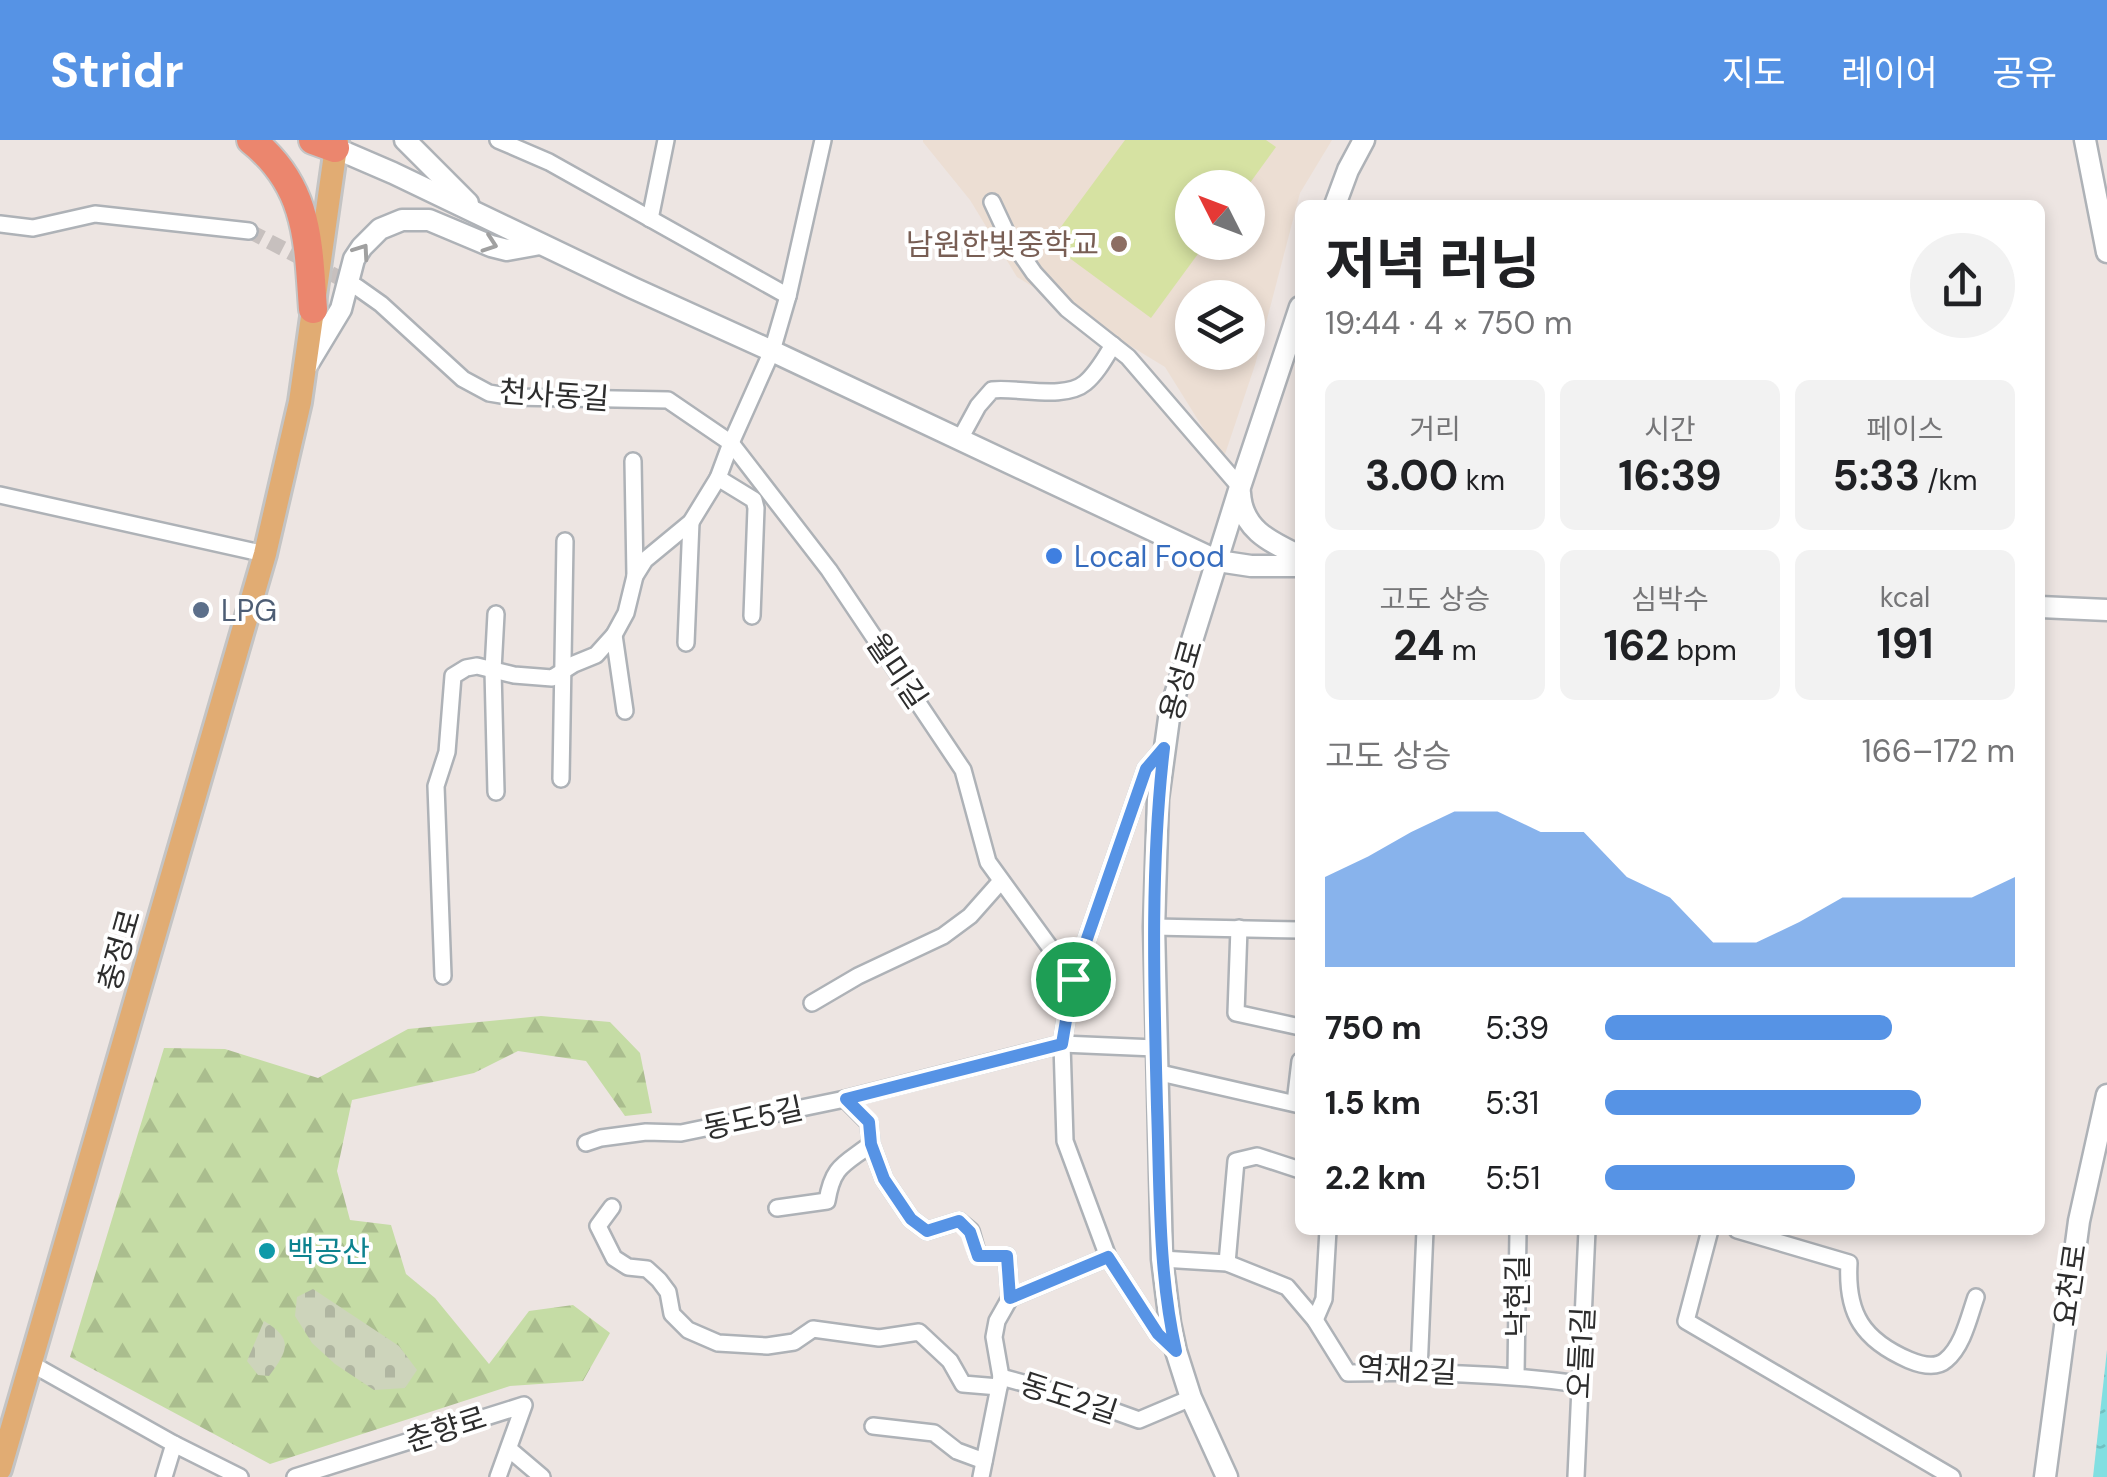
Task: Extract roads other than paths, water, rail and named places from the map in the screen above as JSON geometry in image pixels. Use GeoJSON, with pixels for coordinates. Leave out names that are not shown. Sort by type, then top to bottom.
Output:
{"type":"FeatureCollection","features":[{"type":"Feature","properties":{"kind":"highway"},"geometry":{"type":"LineString","coordinates":[[251,140],[281,168],[292,190],[307,231],[313,309]]}},
{"type":"Feature","properties":{"kind":"main road","name":"충정로"},"geometry":{"type":"LineString","coordinates":[[0,1469],[265,554],[305,369],[326,142]]}},
{"type":"Feature","properties":{"kind":"street"},"geometry":{"type":"LineString","coordinates":[[404,140],[485,217]]}},
{"type":"Feature","properties":{"kind":"street"},"geometry":{"type":"LineString","coordinates":[[498,140],[549,162],[788,296]]}},
{"type":"Feature","properties":{"kind":"street"},"geometry":{"type":"LineString","coordinates":[[650,219],[666,140]]}},
{"type":"Feature","properties":{"kind":"street"},"geometry":{"type":"LineString","coordinates":[[635,576],[645,560],[691,522],[718,478],[772,351],[822,140]]}},
{"type":"Feature","properties":{"kind":"street"},"geometry":{"type":"LineString","coordinates":[[1337,200],[1364,140]]}},
{"type":"Feature","properties":{"kind":"street"},"geometry":{"type":"LineString","coordinates":[[2084,140],[2107,252]]}},
{"type":"Feature","properties":{"kind":"street"},"geometry":{"type":"LineString","coordinates":[[326,142],[1218,560],[1251,566],[1295,566]]}},
{"type":"Feature","properties":{"kind":"street"},"geometry":{"type":"LineString","coordinates":[[992,202],[1007,234],[1034,273],[1067,309],[1128,357],[1240,487],[1241,505],[1252,526],[1263,538],[1295,554]]}},
{"type":"Feature","properties":{"kind":"street"},"geometry":{"type":"LineString","coordinates":[[0,224],[34,228],[95,214],[250,232]]}},
{"type":"Feature","properties":{"kind":"street"},"geometry":{"type":"LineString","coordinates":[[305,369],[341,309],[354,259],[380,229],[402,220],[428,220],[507,250],[540,244]]}},
{"type":"Feature","properties":{"kind":"street","name":"천사동길"},"geometry":{"type":"LineString","coordinates":[[357,287],[381,304],[463,380],[489,393],[513,398],[668,400]]}},
{"type":"Feature","properties":{"kind":"street","name":"용성로"},"geometry":{"type":"LineString","coordinates":[[1227,1477],[1191,1398],[1176,1351],[1162,1259],[1155,1048],[1158,799],[1170,711],[1295,323]]}},
{"type":"Feature","properties":{"kind":"street"},"geometry":{"type":"LineString","coordinates":[[960,439],[992,390],[1058,392],[1082,386],[1113,345]]}},
{"type":"Feature","properties":{"kind":"street","name":"월미길"},"geometry":{"type":"LineString","coordinates":[[668,400],[730,443],[830,570],[963,770],[988,862],[1073,979]]}},
{"type":"Feature","properties":{"kind":"street"},"geometry":{"type":"LineString","coordinates":[[443,976],[436,786],[447,752],[453,676],[477,666],[514,675],[552,678],[596,655],[614,635],[626,613],[635,576],[633,461]]}},
{"type":"Feature","properties":{"kind":"street"},"geometry":{"type":"LineString","coordinates":[[718,478],[754,500],[756,508],[752,616]]}},
{"type":"Feature","properties":{"kind":"street"},"geometry":{"type":"LineString","coordinates":[[0,496],[265,554]]}},
{"type":"Feature","properties":{"kind":"street"},"geometry":{"type":"LineString","coordinates":[[686,643],[691,522]]}},
{"type":"Feature","properties":{"kind":"street"},"geometry":{"type":"LineString","coordinates":[[561,779],[565,542]]}},
{"type":"Feature","properties":{"kind":"street"},"geometry":{"type":"LineString","coordinates":[[2045,607],[2107,610]]}},
{"type":"Feature","properties":{"kind":"street"},"geometry":{"type":"LineString","coordinates":[[496,614],[496,792]]}},
{"type":"Feature","properties":{"kind":"street"},"geometry":{"type":"LineString","coordinates":[[614,635],[625,711]]}},
{"type":"Feature","properties":{"kind":"street"},"geometry":{"type":"LineString","coordinates":[[1164,748],[1146,769],[1073,979],[1062,1044],[1064,1141],[1108,1257],[1158,1334],[1176,1351]]}},
{"type":"Feature","properties":{"kind":"street"},"geometry":{"type":"LineString","coordinates":[[812,1003],[858,976],[944,936],[970,916],[1001,880]]}},
{"type":"Feature","properties":{"kind":"street"},"geometry":{"type":"LineString","coordinates":[[1154,927],[1295,930]]}},
{"type":"Feature","properties":{"kind":"street"},"geometry":{"type":"LineString","coordinates":[[1239,928],[1236,1014],[1295,1025]]}},
{"type":"Feature","properties":{"kind":"street","name":"동도5길"},"geometry":{"type":"LineString","coordinates":[[586,1143],[646,1132],[680,1133],[846,1099],[1062,1044],[1155,1048]]}},
{"type":"Feature","properties":{"kind":"street"},"geometry":{"type":"LineString","coordinates":[[1156,1072],[1295,1103]]}},
{"type":"Feature","properties":{"kind":"street","name":"요천로"},"geometry":{"type":"LineString","coordinates":[[2045,1477],[2080,1221],[2107,1095]]}},
{"type":"Feature","properties":{"kind":"street"},"geometry":{"type":"LineString","coordinates":[[846,1099],[869,1122],[871,1144],[884,1179],[911,1219],[927,1231],[959,1221],[970,1232],[978,1256],[1007,1256],[1010,1298],[997,1321],[994,1337],[1000,1382],[983,1469],[934,1433],[874,1426]]}},
{"type":"Feature","properties":{"kind":"street"},"geometry":{"type":"LineString","coordinates":[[777,1208],[828,1201],[831,1178],[871,1144]]}},
{"type":"Feature","properties":{"kind":"street"},"geometry":{"type":"LineString","coordinates":[[1227,1263],[1236,1161],[1257,1156],[1295,1168]]}},
{"type":"Feature","properties":{"kind":"street","name":"동도2길"},"geometry":{"type":"LineString","coordinates":[[612,1207],[598,1226],[614,1258],[628,1267],[647,1270],[668,1292],[672,1314],[688,1330],[718,1342],[768,1346],[794,1342],[812,1329],[879,1338],[919,1332],[950,1361],[963,1384],[1000,1382],[1078,1398],[1139,1420],[1191,1398]]}},
{"type":"Feature","properties":{"kind":"street"},"geometry":{"type":"LineString","coordinates":[[1315,1320],[1324,1299],[1328,1235]]}},
{"type":"Feature","properties":{"kind":"street"},"geometry":{"type":"LineString","coordinates":[[1419,1372],[1425,1235]]}},
{"type":"Feature","properties":{"kind":"street","name":"낙현길"},"geometry":{"type":"LineString","coordinates":[[1516,1375],[1517,1235]]}},
{"type":"Feature","properties":{"kind":"street","name":"오들1길"},"geometry":{"type":"LineString","coordinates":[[1576,1477],[1587,1235]]}},
{"type":"Feature","properties":{"kind":"street"},"geometry":{"type":"LineString","coordinates":[[1709,1235],[1686,1321],[1952,1477]]}},
{"type":"Feature","properties":{"kind":"street"},"geometry":{"type":"LineString","coordinates":[[1754,1235],[1850,1264],[1848,1291],[1870,1336],[1884,1350],[1918,1364],[1935,1366],[1947,1360],[1959,1342],[1976,1297]]}},
{"type":"Feature","properties":{"kind":"street"},"geometry":{"type":"LineString","coordinates":[[1010,1298],[1108,1257]]}},
{"type":"Feature","properties":{"kind":"street","name":"역재2길"},"geometry":{"type":"LineString","coordinates":[[1162,1259],[1227,1263],[1287,1287],[1315,1320],[1348,1374],[1516,1375],[1579,1384]]}},
{"type":"Feature","properties":{"kind":"street"},"geometry":{"type":"LineString","coordinates":[[30,1362],[240,1477]]}},
{"type":"Feature","properties":{"kind":"street","name":"춘향로"},"geometry":{"type":"LineString","coordinates":[[295,1477],[524,1405],[498,1477]]}},
{"type":"Feature","properties":{"kind":"street"},"geometry":{"type":"LineString","coordinates":[[164,1477],[174,1444]]}},
{"type":"Feature","properties":{"kind":"street"},"geometry":{"type":"LineString","coordinates":[[509,1448],[542,1477]]}},
{"type":"Feature","properties":{"kind":"water"},"geometry":{"type":"Polygon","coordinates":[[[2107,1350],[2107,1477],[2093,1477],[2107,1350]]]}},
{"type":"Feature","properties":{"kind":"tunnel"},"geometry":{"type":"LineString","coordinates":[[249,231],[353,285]]}},
{"type":"Feature","properties":{"kind":"place","name":"남원한빛중학교"},"geometry":{"type":"Point","coordinates":[1119,244]}},
{"type":"Feature","properties":{"kind":"place","name":"Local Food"},"geometry":{"type":"Point","coordinates":[1054,556]}},
{"type":"Feature","properties":{"kind":"place","name":"LPG"},"geometry":{"type":"Point","coordinates":[201,610]}},
{"type":"Feature","properties":{"kind":"place","name":"백공산"},"geometry":{"type":"Point","coordinates":[267,1251]}}]}
